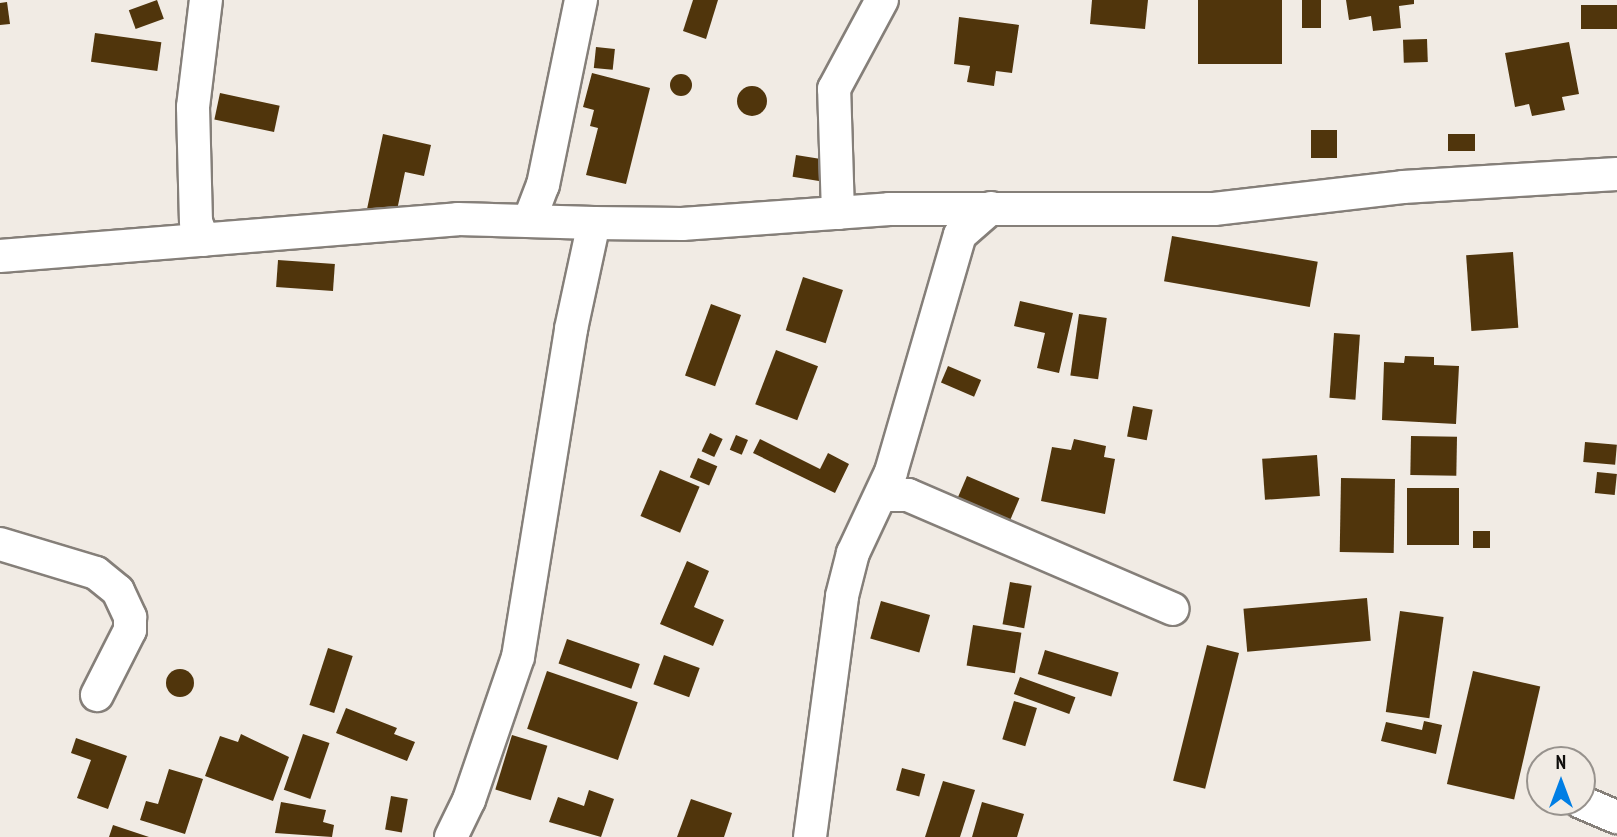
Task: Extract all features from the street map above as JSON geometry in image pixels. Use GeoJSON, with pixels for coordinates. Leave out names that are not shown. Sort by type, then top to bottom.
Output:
{"type":"FeatureCollection","features":[{"type":"Feature","properties":{"kind":"street"},"geometry":{"type":"LineString","coordinates":[[203,240],[197,222],[193,107],[206,0]]}},
{"type":"Feature","properties":{"kind":"street"},"geometry":{"type":"LineString","coordinates":[[529,221],[543,185],[581,0]]}},
{"type":"Feature","properties":{"kind":"street"},"geometry":{"type":"LineString","coordinates":[[838,213],[834,89],[881,0]]}},
{"type":"Feature","properties":{"kind":"street"},"geometry":{"type":"LineString","coordinates":[[0,256],[458,219],[682,224],[838,213],[953,222],[991,208],[1214,209],[1403,187],[1617,174]]}},
{"type":"Feature","properties":{"kind":"street"},"geometry":{"type":"LineString","coordinates":[[810,837],[842,596],[853,553],[894,487],[953,222]]}},
{"type":"Feature","properties":{"kind":"street"},"geometry":{"type":"LineString","coordinates":[[451,837],[469,800],[518,656],[571,329],[594,223]]}},
{"type":"Feature","properties":{"kind":"street"},"geometry":{"type":"LineString","coordinates":[[894,487],[1173,610]]}},
{"type":"Feature","properties":{"kind":"street"},"geometry":{"type":"LineString","coordinates":[[0,544],[96,573],[118,591],[130,617],[130,630],[97,695]]}},
{"type":"Feature","properties":{"kind":"street"},"geometry":{"type":"LineString","coordinates":[[1596,808],[1617,817]]}},
{"type":"Feature","properties":{"kind":"building"},"geometry":{"type":"Polygon","coordinates":[[[157,0],[164,19],[136,29],[129,10],[157,0]]]}},
{"type":"Feature","properties":{"kind":"building"},"geometry":{"type":"Polygon","coordinates":[[[693,0],[718,0],[706,39],[683,31],[693,0]]]}},
{"type":"Feature","properties":{"kind":"building"},"geometry":{"type":"Polygon","coordinates":[[[1092,0],[1148,0],[1145,29],[1090,24],[1092,0]]]}},
{"type":"Feature","properties":{"kind":"building"},"geometry":{"type":"Polygon","coordinates":[[[1198,0],[1282,0],[1282,64],[1198,64],[1198,0]]]}},
{"type":"Feature","properties":{"kind":"building"},"geometry":{"type":"Polygon","coordinates":[[[1302,0],[1321,0],[1321,28],[1302,28],[1302,0]]]}},
{"type":"Feature","properties":{"kind":"building"},"geometry":{"type":"Polygon","coordinates":[[[1346,0],[1414,0],[1414,4],[1399,6],[1401,28],[1373,31],[1371,16],[1349,20],[1346,0]]]}},
{"type":"Feature","properties":{"kind":"building"},"geometry":{"type":"Polygon","coordinates":[[[7,2],[10,24],[0,25],[0,3],[7,2]]]}},
{"type":"Feature","properties":{"kind":"building"},"geometry":{"type":"Polygon","coordinates":[[[1581,5],[1617,5],[1617,29],[1581,29],[1581,5]]]}},
{"type":"Feature","properties":{"kind":"building"},"geometry":{"type":"Polygon","coordinates":[[[959,17],[1019,25],[1012,73],[996,71],[994,86],[967,82],[970,66],[954,64],[959,17]]]}},
{"type":"Feature","properties":{"kind":"building"},"geometry":{"type":"Polygon","coordinates":[[[95,33],[161,42],[157,71],[91,62],[95,33]]]}},
{"type":"Feature","properties":{"kind":"building"},"geometry":{"type":"Polygon","coordinates":[[[1427,39],[1428,62],[1404,63],[1403,40],[1427,39]]]}},
{"type":"Feature","properties":{"kind":"building"},"geometry":{"type":"Polygon","coordinates":[[[1569,42],[1579,94],[1562,97],[1565,110],[1532,116],[1529,104],[1515,107],[1505,53],[1569,42]]]}},
{"type":"Feature","properties":{"kind":"building"},"geometry":{"type":"Polygon","coordinates":[[[596,47],[615,49],[613,70],[594,68],[596,47]]]}},
{"type":"Feature","properties":{"kind":"building"},"geometry":{"type":"Polygon","coordinates":[[[592,73],[650,88],[626,184],[586,175],[598,128],[590,126],[594,110],[583,107],[592,73]]]}},
{"type":"Feature","properties":{"kind":"building"},"geometry":{"type":"Polygon","coordinates":[[[681,74],[689,77],[692,85],[689,93],[681,96],[673,93],[670,85],[673,77],[681,74]]]}},
{"type":"Feature","properties":{"kind":"building"},"geometry":{"type":"Polygon","coordinates":[[[752,86],[758,87],[766,95],[766,107],[758,115],[752,116],[746,115],[738,107],[737,101],[738,95],[746,87],[752,86]]]}},
{"type":"Feature","properties":{"kind":"building"},"geometry":{"type":"Polygon","coordinates":[[[220,93],[280,106],[274,132],[214,119],[220,93]]]}},
{"type":"Feature","properties":{"kind":"building"},"geometry":{"type":"Polygon","coordinates":[[[1311,130],[1337,130],[1337,158],[1311,158],[1311,130]]]}},
{"type":"Feature","properties":{"kind":"building"},"geometry":{"type":"Polygon","coordinates":[[[383,134],[431,145],[424,176],[405,172],[396,215],[367,209],[383,134]]]}},
{"type":"Feature","properties":{"kind":"building"},"geometry":{"type":"Polygon","coordinates":[[[1448,134],[1475,134],[1475,151],[1448,151],[1448,134]]]}},
{"type":"Feature","properties":{"kind":"building"},"geometry":{"type":"Polygon","coordinates":[[[796,155],[829,160],[825,182],[793,177],[796,155]]]}},
{"type":"Feature","properties":{"kind":"building"},"geometry":{"type":"Polygon","coordinates":[[[1172,236],[1318,262],[1310,307],[1164,281],[1172,236]]]}},
{"type":"Feature","properties":{"kind":"building"},"geometry":{"type":"Polygon","coordinates":[[[1513,252],[1518,328],[1471,331],[1466,255],[1513,252]]]}},
{"type":"Feature","properties":{"kind":"building"},"geometry":{"type":"Polygon","coordinates":[[[278,260],[335,264],[333,291],[276,287],[278,260]]]}},
{"type":"Feature","properties":{"kind":"building"},"geometry":{"type":"Polygon","coordinates":[[[803,277],[843,290],[826,343],[786,330],[803,277]]]}},
{"type":"Feature","properties":{"kind":"building"},"geometry":{"type":"Polygon","coordinates":[[[1020,301],[1073,313],[1059,373],[1037,368],[1045,333],[1014,326],[1020,301]]]}},
{"type":"Feature","properties":{"kind":"building"},"geometry":{"type":"Polygon","coordinates":[[[711,304],[741,315],[715,386],[685,375],[711,304]]]}},
{"type":"Feature","properties":{"kind":"building"},"geometry":{"type":"Polygon","coordinates":[[[1079,314],[1107,318],[1098,379],[1070,375],[1079,314]]]}},
{"type":"Feature","properties":{"kind":"building"},"geometry":{"type":"Polygon","coordinates":[[[1334,333],[1360,335],[1355,400],[1329,398],[1334,333]]]}},
{"type":"Feature","properties":{"kind":"building"},"geometry":{"type":"Polygon","coordinates":[[[776,350],[818,366],[797,420],[755,404],[776,350]]]}},
{"type":"Feature","properties":{"kind":"building"},"geometry":{"type":"Polygon","coordinates":[[[1405,356],[1434,357],[1434,365],[1459,366],[1456,424],[1382,420],[1384,362],[1404,363],[1405,356]]]}},
{"type":"Feature","properties":{"kind":"building"},"geometry":{"type":"Polygon","coordinates":[[[948,366],[981,380],[974,397],[941,383],[948,366]]]}},
{"type":"Feature","properties":{"kind":"building"},"geometry":{"type":"Polygon","coordinates":[[[1133,406],[1153,410],[1147,440],[1127,436],[1133,406]]]}},
{"type":"Feature","properties":{"kind":"building"},"geometry":{"type":"Polygon","coordinates":[[[710,433],[723,439],[714,457],[702,451],[710,433]]]}},
{"type":"Feature","properties":{"kind":"building"},"geometry":{"type":"Polygon","coordinates":[[[736,435],[748,440],[742,455],[730,450],[736,435]]]}},
{"type":"Feature","properties":{"kind":"building"},"geometry":{"type":"Polygon","coordinates":[[[1411,436],[1457,437],[1456,476],[1410,475],[1411,436]]]}},
{"type":"Feature","properties":{"kind":"building"},"geometry":{"type":"Polygon","coordinates":[[[760,439],[820,469],[828,453],[849,464],[835,493],[753,453],[760,439]]]}},
{"type":"Feature","properties":{"kind":"building"},"geometry":{"type":"Polygon","coordinates":[[[1074,439],[1106,446],[1104,457],[1115,459],[1105,514],[1041,501],[1052,447],[1071,450],[1074,439]]]}},
{"type":"Feature","properties":{"kind":"building"},"geometry":{"type":"Polygon","coordinates":[[[1585,442],[1617,445],[1615,465],[1583,462],[1585,442]]]}},
{"type":"Feature","properties":{"kind":"building"},"geometry":{"type":"Polygon","coordinates":[[[1317,455],[1320,496],[1265,500],[1262,459],[1317,455]]]}},
{"type":"Feature","properties":{"kind":"building"},"geometry":{"type":"Polygon","coordinates":[[[698,458],[717,466],[709,486],[690,477],[698,458]]]}},
{"type":"Feature","properties":{"kind":"building"},"geometry":{"type":"Polygon","coordinates":[[[660,470],[700,487],[680,533],[640,516],[660,470]]]}},
{"type":"Feature","properties":{"kind":"building"},"geometry":{"type":"Polygon","coordinates":[[[1597,472],[1617,474],[1615,495],[1595,493],[1597,472]]]}},
{"type":"Feature","properties":{"kind":"building"},"geometry":{"type":"Polygon","coordinates":[[[967,476],[1019,498],[1010,520],[958,498],[967,476]]]}},
{"type":"Feature","properties":{"kind":"building"},"geometry":{"type":"Polygon","coordinates":[[[1341,478],[1395,479],[1394,553],[1340,552],[1341,478]]]}},
{"type":"Feature","properties":{"kind":"building"},"geometry":{"type":"Polygon","coordinates":[[[1407,488],[1459,488],[1459,545],[1407,545],[1407,488]]]}},
{"type":"Feature","properties":{"kind":"building"},"geometry":{"type":"Polygon","coordinates":[[[1473,531],[1490,531],[1490,548],[1473,548],[1473,531]]]}},
{"type":"Feature","properties":{"kind":"building"},"geometry":{"type":"Polygon","coordinates":[[[687,561],[709,571],[694,607],[724,620],[713,646],[660,624],[687,561]]]}},
{"type":"Feature","properties":{"kind":"building"},"geometry":{"type":"Polygon","coordinates":[[[1010,582],[1032,586],[1024,628],[1003,624],[1010,582]]]}},
{"type":"Feature","properties":{"kind":"building"},"geometry":{"type":"Polygon","coordinates":[[[1367,598],[1371,641],[1247,652],[1243,609],[1367,598]]]}},
{"type":"Feature","properties":{"kind":"building"},"geometry":{"type":"Polygon","coordinates":[[[881,601],[930,615],[919,653],[870,638],[881,601]]]}},
{"type":"Feature","properties":{"kind":"building"},"geometry":{"type":"Polygon","coordinates":[[[1400,611],[1444,617],[1429,718],[1386,712],[1400,611]]]}},
{"type":"Feature","properties":{"kind":"building"},"geometry":{"type":"Polygon","coordinates":[[[973,625],[1021,633],[1015,673],[967,665],[973,625]]]}},
{"type":"Feature","properties":{"kind":"building"},"geometry":{"type":"Polygon","coordinates":[[[567,639],[640,664],[631,689],[559,664],[567,639]]]}},
{"type":"Feature","properties":{"kind":"building"},"geometry":{"type":"Polygon","coordinates":[[[1207,645],[1239,653],[1205,789],[1173,781],[1207,645]]]}},
{"type":"Feature","properties":{"kind":"building"},"geometry":{"type":"Polygon","coordinates":[[[328,648],[353,656],[334,713],[309,705],[328,648]]]}},
{"type":"Feature","properties":{"kind":"building"},"geometry":{"type":"Polygon","coordinates":[[[1045,650],[1119,673],[1111,696],[1038,674],[1045,650]]]}},
{"type":"Feature","properties":{"kind":"building"},"geometry":{"type":"Polygon","coordinates":[[[664,655],[700,668],[689,697],[653,684],[664,655]]]}},
{"type":"Feature","properties":{"kind":"building"},"geometry":{"type":"Polygon","coordinates":[[[180,669],[190,673],[194,683],[190,693],[180,697],[170,693],[166,683],[170,673],[180,669]]]}},
{"type":"Feature","properties":{"kind":"building"},"geometry":{"type":"Polygon","coordinates":[[[547,671],[638,702],[618,760],[527,729],[547,671]]]}},
{"type":"Feature","properties":{"kind":"building"},"geometry":{"type":"Polygon","coordinates":[[[1473,671],[1540,687],[1514,800],[1447,784],[1473,671]]]}},
{"type":"Feature","properties":{"kind":"building"},"geometry":{"type":"Polygon","coordinates":[[[1020,677],[1075,697],[1069,714],[1014,694],[1020,677]]]}},
{"type":"Feature","properties":{"kind":"building"},"geometry":{"type":"Polygon","coordinates":[[[1014,701],[1037,708],[1025,746],[1002,739],[1014,701]]]}},
{"type":"Feature","properties":{"kind":"building"},"geometry":{"type":"Polygon","coordinates":[[[346,708],[397,728],[394,734],[415,742],[407,761],[336,733],[346,708]]]}},
{"type":"Feature","properties":{"kind":"building"},"geometry":{"type":"Polygon","coordinates":[[[1424,721],[1442,725],[1436,754],[1381,741],[1386,722],[1422,730],[1424,721]]]}},
{"type":"Feature","properties":{"kind":"building"},"geometry":{"type":"Polygon","coordinates":[[[241,734],[289,757],[273,801],[205,776],[220,736],[238,742],[241,734]]]}},
{"type":"Feature","properties":{"kind":"building"},"geometry":{"type":"Polygon","coordinates":[[[303,734],[329,743],[310,799],[284,790],[303,734]]]}},
{"type":"Feature","properties":{"kind":"building"},"geometry":{"type":"Polygon","coordinates":[[[512,735],[547,746],[531,800],[495,790],[512,735]]]}},
{"type":"Feature","properties":{"kind":"building"},"geometry":{"type":"Polygon","coordinates":[[[76,738],[127,756],[108,809],[77,798],[91,760],[71,753],[76,738]]]}},
{"type":"Feature","properties":{"kind":"building"},"geometry":{"type":"Polygon","coordinates":[[[902,768],[925,774],[919,796],[896,790],[902,768]]]}},
{"type":"Feature","properties":{"kind":"building"},"geometry":{"type":"Polygon","coordinates":[[[169,769],[203,779],[185,834],[140,820],[146,801],[158,804],[169,769]]]}},
{"type":"Feature","properties":{"kind":"building"},"geometry":{"type":"Polygon","coordinates":[[[943,781],[975,790],[960,837],[925,837],[943,781]]]}},
{"type":"Feature","properties":{"kind":"building"},"geometry":{"type":"Polygon","coordinates":[[[589,790],[614,799],[601,837],[549,822],[558,797],[584,806],[589,790]]]}},
{"type":"Feature","properties":{"kind":"building"},"geometry":{"type":"Polygon","coordinates":[[[391,796],[408,799],[402,832],[385,829],[391,796]]]}},
{"type":"Feature","properties":{"kind":"building"},"geometry":{"type":"Polygon","coordinates":[[[691,799],[732,813],[724,837],[677,837],[691,799]]]}},
{"type":"Feature","properties":{"kind":"building"},"geometry":{"type":"Polygon","coordinates":[[[281,802],[326,810],[323,822],[334,825],[332,837],[275,833],[281,802]]]}},
{"type":"Feature","properties":{"kind":"building"},"geometry":{"type":"Polygon","coordinates":[[[982,802],[1024,814],[1017,837],[972,837],[982,802]]]}},
{"type":"Feature","properties":{"kind":"building"},"geometry":{"type":"Polygon","coordinates":[[[113,825],[149,837],[109,837],[113,825]]]}}]}
